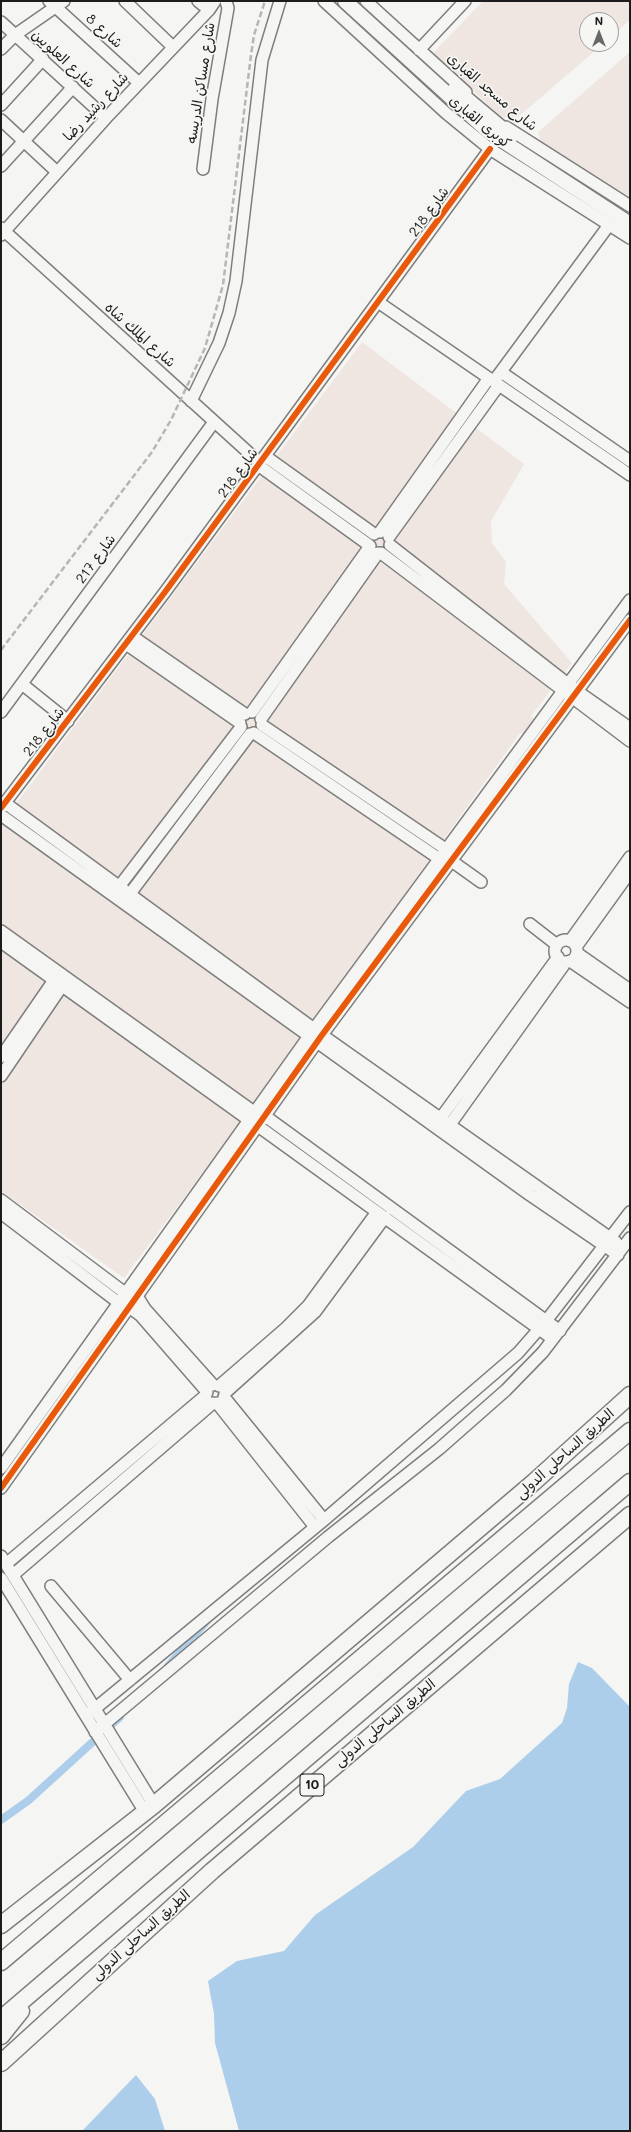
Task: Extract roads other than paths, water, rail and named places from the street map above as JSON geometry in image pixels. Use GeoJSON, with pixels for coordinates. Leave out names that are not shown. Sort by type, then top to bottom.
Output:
{"type":"FeatureCollection","features":[{"type":"Feature","properties":{"kind":"highway","name":"الطريق الساحلى الدولى"},"geometry":{"type":"LineString","coordinates":[[1,1925],[149,1809],[528,1487],[630,1396]]}},
{"type":"Feature","properties":{"kind":"highway","name":"الطريق الساحلى الدولى"},"geometry":{"type":"LineString","coordinates":[[1,1962],[630,1431]]}},
{"type":"Feature","properties":{"kind":"highway","name":"الطريق الساحلى الدولى"},"geometry":{"type":"LineString","coordinates":[[1,2019],[630,1482]]}},
{"type":"Feature","properties":{"kind":"highway","name":"الطريق الساحلى الدولى"},"geometry":{"type":"LineString","coordinates":[[1,2062],[212,1871],[630,1515]]}},
{"type":"Feature","properties":{"kind":"highway"},"geometry":{"type":"LineString","coordinates":[[1,2036],[48,1978]]}},
{"type":"Feature","properties":{"kind":"main road","name":"كوبرى القبارى"},"geometry":{"type":"LineString","coordinates":[[345,1],[489,132],[630,224]]}},
{"type":"Feature","properties":{"kind":"main road","name":"كوبرى القبارى"},"geometry":{"type":"LineString","coordinates":[[359,1],[493,123],[528,149],[630,214]]}},
{"type":"Feature","properties":{"kind":"street"},"geometry":{"type":"LineString","coordinates":[[125,1],[173,47]]}},
{"type":"Feature","properties":{"kind":"street"},"geometry":{"type":"LineString","coordinates":[[198,1],[212,6]]}},
{"type":"Feature","properties":{"kind":"street","name":"شارع مساكن الدريسه"},"geometry":{"type":"LineString","coordinates":[[203,169],[212,99],[228,8],[226,1]]}},
{"type":"Feature","properties":{"kind":"street"},"geometry":{"type":"LineString","coordinates":[[191,401],[219,343],[235,287],[262,60],[280,1]]}},
{"type":"Feature","properties":{"kind":"street"},"geometry":{"type":"LineString","coordinates":[[324,1],[446,113],[490,149],[630,238]]}},
{"type":"Feature","properties":{"kind":"street","name":"شارع مسجد القبارى"},"geometry":{"type":"LineString","coordinates":[[366,1],[502,124],[630,206]]}},
{"type":"Feature","properties":{"kind":"street"},"geometry":{"type":"LineString","coordinates":[[419,50],[465,1]]}},
{"type":"Feature","properties":{"kind":"street"},"geometry":{"type":"LineString","coordinates":[[1,49],[14,35],[56,3]]}},
{"type":"Feature","properties":{"kind":"street","name":"شارع 8"},"geometry":{"type":"LineString","coordinates":[[56,3],[139,83]]}},
{"type":"Feature","properties":{"kind":"street","name":"شارع رشيد رضا"},"geometry":{"type":"LineString","coordinates":[[2,231],[212,6]]}},
{"type":"Feature","properties":{"kind":"street","name":"شارع العلويين"},"geometry":{"type":"LineString","coordinates":[[1,22],[106,118]]}},
{"type":"Feature","properties":{"kind":"street"},"geometry":{"type":"LineString","coordinates":[[1,105],[43,59]]}},
{"type":"Feature","properties":{"kind":"street"},"geometry":{"type":"LineString","coordinates":[[1,166],[73,87]]}},
{"type":"Feature","properties":{"kind":"street"},"geometry":{"type":"LineString","coordinates":[[1,120],[57,172]]}},
{"type":"Feature","properties":{"kind":"street","name":"شارع 218"},"geometry":{"type":"LineString","coordinates":[[3,805],[129,640],[490,149]]}},
{"type":"Feature","properties":{"kind":"street"},"geometry":{"type":"LineString","coordinates":[[375,549],[386,551],[383,537],[609,224]]}},
{"type":"Feature","properties":{"kind":"street","name":"شارع الملك شاه"},"geometry":{"type":"LineString","coordinates":[[2,231],[214,422],[261,461]]}},
{"type":"Feature","properties":{"kind":"street"},"geometry":{"type":"LineString","coordinates":[[378,302],[630,475]]}},
{"type":"Feature","properties":{"kind":"street"},"geometry":{"type":"LineString","coordinates":[[501,372],[630,461]]}},
{"type":"Feature","properties":{"kind":"street","name":"شارع 217"},"geometry":{"type":"LineString","coordinates":[[1,712],[214,422]]}},
{"type":"Feature","properties":{"kind":"street"},"geometry":{"type":"LineString","coordinates":[[261,461],[383,537],[630,741]]}},
{"type":"Feature","properties":{"kind":"street"},"geometry":{"type":"LineString","coordinates":[[261,461],[375,549],[565,687]]}},
{"type":"Feature","properties":{"kind":"street"},"geometry":{"type":"LineString","coordinates":[[375,549],[370,538],[383,537]]}},
{"type":"Feature","properties":{"kind":"street"},"geometry":{"type":"LineString","coordinates":[[247,724],[259,730],[262,722],[375,549]]}},
{"type":"Feature","properties":{"kind":"street"},"geometry":{"type":"LineString","coordinates":[[126,898],[247,724],[375,549]]}},
{"type":"Feature","properties":{"kind":"street"},"geometry":{"type":"LineString","coordinates":[[1,1468],[119,1302],[257,1118],[442,853],[630,600]]}},
{"type":"Feature","properties":{"kind":"street"},"geometry":{"type":"LineString","coordinates":[[316,1035],[452,861],[630,620]]}},
{"type":"Feature","properties":{"kind":"street"},"geometry":{"type":"LineString","coordinates":[[129,640],[247,724],[442,853]]}},
{"type":"Feature","properties":{"kind":"street"},"geometry":{"type":"LineString","coordinates":[[22,684],[68,721]]}},
{"type":"Feature","properties":{"kind":"street"},"geometry":{"type":"LineString","coordinates":[[575,695],[630,728]]}},
{"type":"Feature","properties":{"kind":"street"},"geometry":{"type":"LineString","coordinates":[[116,891],[247,724],[257,714],[262,722],[481,882]]}},
{"type":"Feature","properties":{"kind":"street"},"geometry":{"type":"LineString","coordinates":[[3,805],[116,891]]}},
{"type":"Feature","properties":{"kind":"street"},"geometry":{"type":"LineString","coordinates":[[1,815],[126,898],[316,1035],[523,1190],[607,1242]]}},
{"type":"Feature","properties":{"kind":"street"},"geometry":{"type":"LineString","coordinates":[[569,954],[630,857]]}},
{"type":"Feature","properties":{"kind":"street"},"geometry":{"type":"LineString","coordinates":[[445,1122],[630,872]]}},
{"type":"Feature","properties":{"kind":"street"},"geometry":{"type":"LineString","coordinates":[[530,924],[557,945],[563,941],[569,954],[630,1002]]}},
{"type":"Feature","properties":{"kind":"street"},"geometry":{"type":"LineString","coordinates":[[1,931],[58,983],[116,1019]]}},
{"type":"Feature","properties":{"kind":"street"},"geometry":{"type":"LineString","coordinates":[[1,942],[30,957],[257,1118],[557,1335]]}},
{"type":"Feature","properties":{"kind":"street"},"geometry":{"type":"LineString","coordinates":[[569,954],[630,990]]}},
{"type":"Feature","properties":{"kind":"street"},"geometry":{"type":"LineString","coordinates":[[1,1057],[58,983]]}},
{"type":"Feature","properties":{"kind":"street"},"geometry":{"type":"LineString","coordinates":[[1,1076],[58,983]]}},
{"type":"Feature","properties":{"kind":"street"},"geometry":{"type":"LineString","coordinates":[[316,1035],[445,1122],[620,1251]]}},
{"type":"Feature","properties":{"kind":"street"},"geometry":{"type":"LineString","coordinates":[[257,1118],[381,1214],[543,1325]]}},
{"type":"Feature","properties":{"kind":"street"},"geometry":{"type":"LineString","coordinates":[[1,1488],[137,1296],[257,1118]]}},
{"type":"Feature","properties":{"kind":"street"},"geometry":{"type":"LineString","coordinates":[[1,1200],[126,1293]]}},
{"type":"Feature","properties":{"kind":"street"},"geometry":{"type":"LineString","coordinates":[[86,1716],[324,1520],[518,1353],[543,1325],[630,1212]]}},
{"type":"Feature","properties":{"kind":"street"},"geometry":{"type":"LineString","coordinates":[[1,1213],[119,1302]]}},
{"type":"Feature","properties":{"kind":"street"},"geometry":{"type":"LineString","coordinates":[[149,1809],[105,1724],[4,1560],[215,1394],[315,1312],[330,1294],[381,1214]]}},
{"type":"Feature","properties":{"kind":"street"},"geometry":{"type":"LineString","coordinates":[[95,1732],[328,1537],[439,1449],[519,1378],[557,1335],[630,1238]]}},
{"type":"Feature","properties":{"kind":"street"},"geometry":{"type":"LineString","coordinates":[[137,1296],[145,1309],[215,1394],[324,1520]]}},
{"type":"Feature","properties":{"kind":"street"},"geometry":{"type":"LineString","coordinates":[[129,1307],[140,1315],[215,1394],[315,1527]]}},
{"type":"Feature","properties":{"kind":"street"},"geometry":{"type":"LineString","coordinates":[[100,1329],[107,1338]]}},
{"type":"Feature","properties":{"kind":"street"},"geometry":{"type":"LineString","coordinates":[[13,1575],[215,1394]]}},
{"type":"Feature","properties":{"kind":"street"},"geometry":{"type":"LineString","coordinates":[[1,1578],[95,1732],[149,1809]]}},
{"type":"Feature","properties":{"kind":"street"},"geometry":{"type":"LineString","coordinates":[[52,1586],[130,1680]]}},
{"type":"Feature","properties":{"kind":"water"},"geometry":{"type":"Polygon","coordinates":[[[578,1662],[592,1668],[630,1707],[630,2131],[239,2131],[215,2043],[214,2014],[208,1981],[237,1961],[284,1951],[315,1915],[413,1847],[466,1791],[500,1779],[562,1723],[567,1708],[569,1684],[578,1662]]]}},
{"type":"Feature","properties":{"kind":"water"},"geometry":{"type":"Polygon","coordinates":[[[136,2075],[155,2099],[165,2131],[82,2131],[136,2075]]]}},
{"type":"Feature","properties":{"kind":"waterway"},"geometry":{"type":"LineString","coordinates":[[168,1666],[206,1622]]}},
{"type":"Feature","properties":{"kind":"waterway"},"geometry":{"type":"LineString","coordinates":[[1,1820],[29,1800],[120,1717]]}},
{"type":"Feature","properties":{"kind":"railway"},"geometry":{"type":"LineString","coordinates":[[1,650],[152,452],[171,420],[205,348],[223,285],[251,55],[254,35],[265,1]]}}]}
